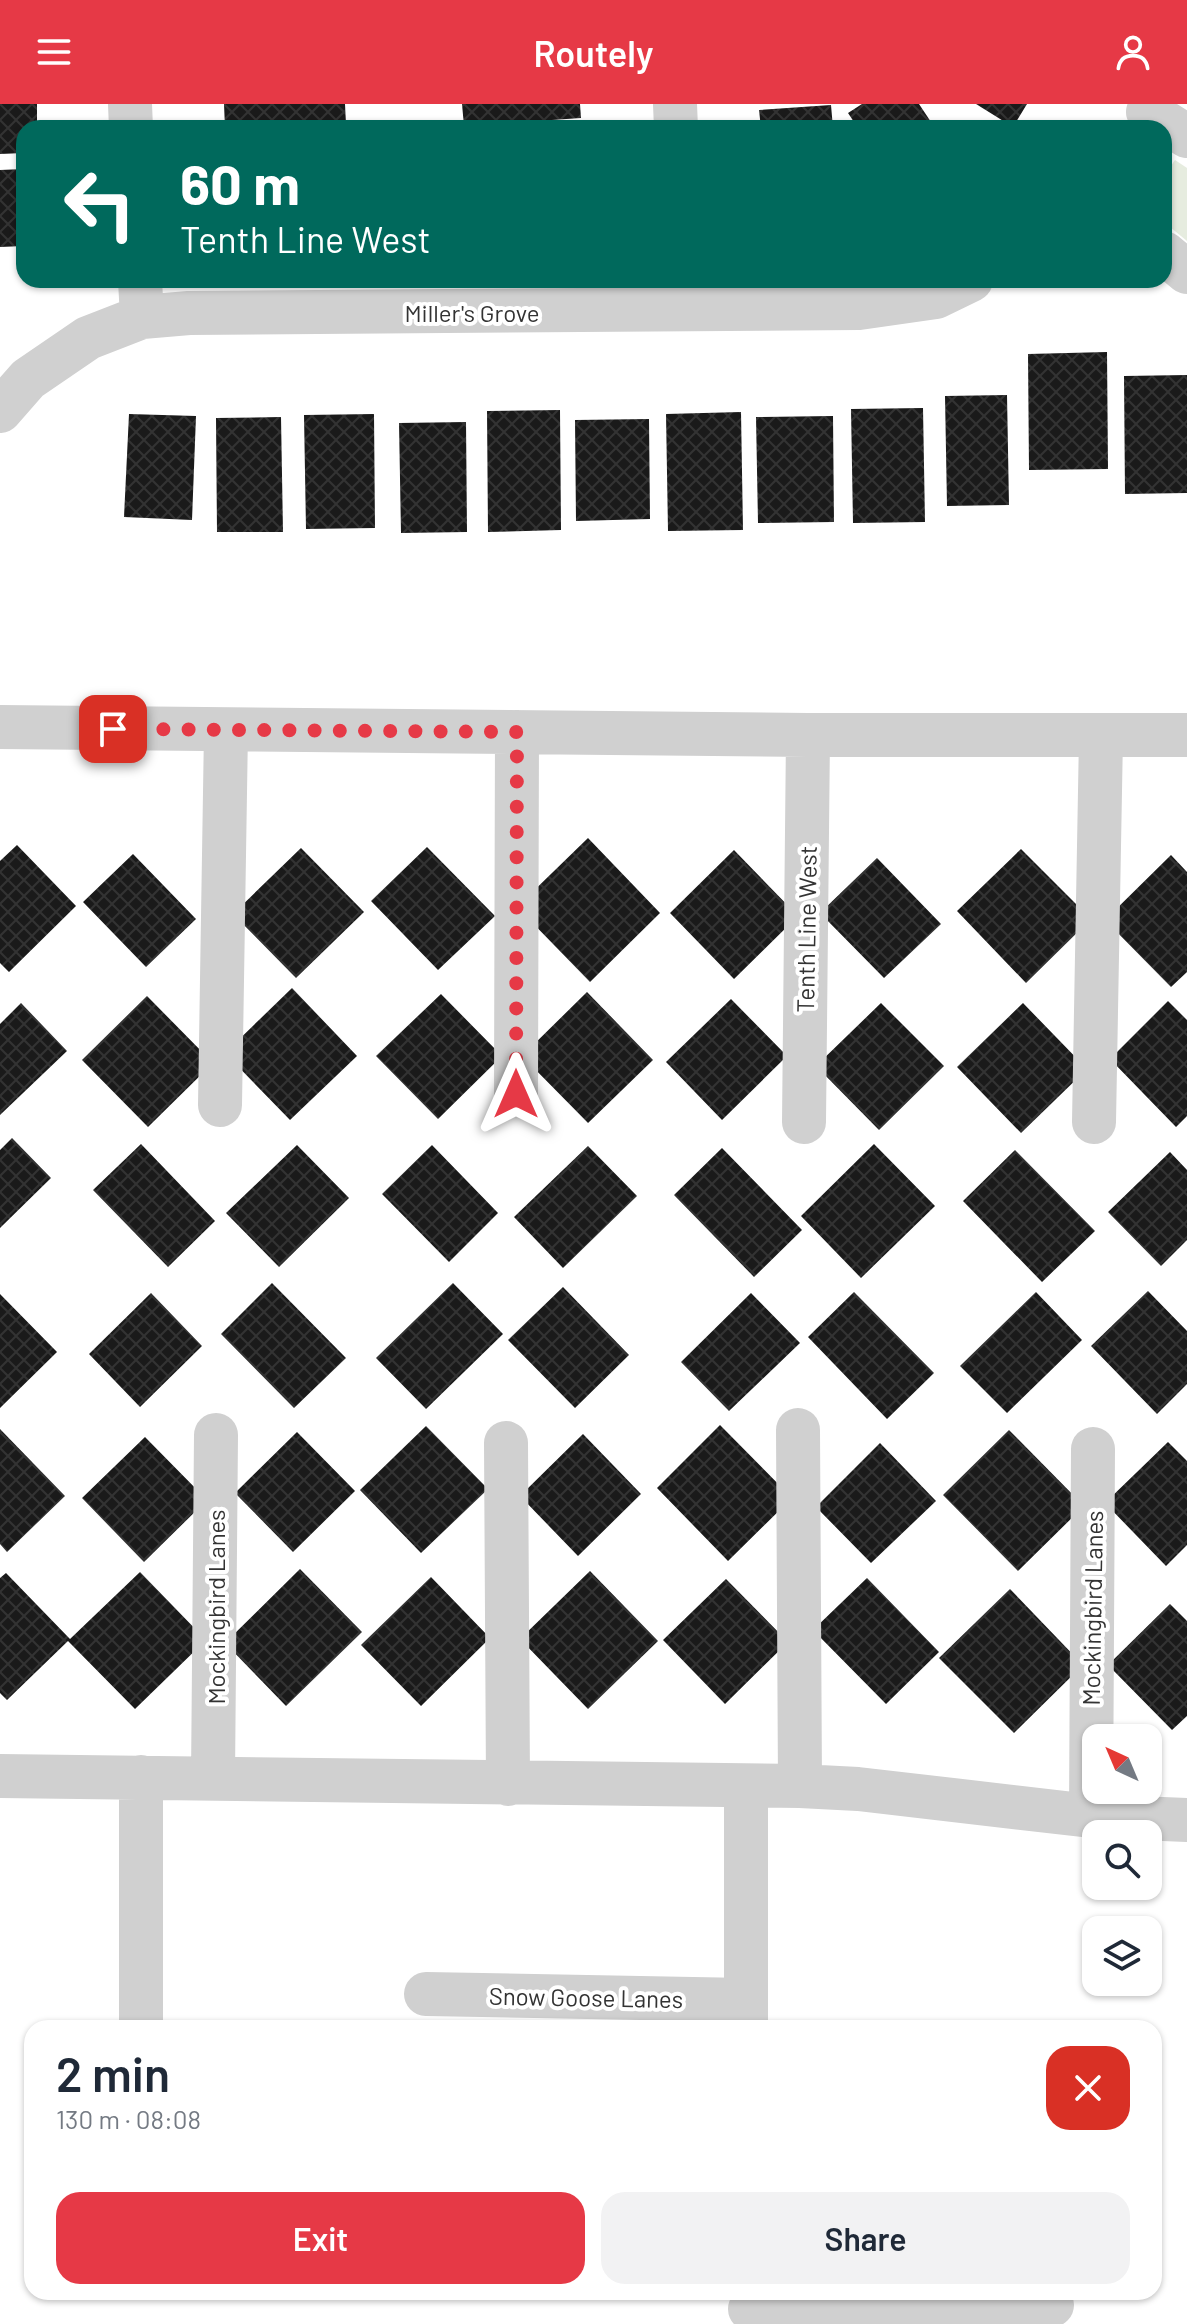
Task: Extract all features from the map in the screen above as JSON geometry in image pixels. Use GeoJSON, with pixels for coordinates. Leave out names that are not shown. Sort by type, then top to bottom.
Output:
{"type":"FeatureCollection","features":[{"type":"Feature","properties":{"kind":"street","name":"Miller's Grove"},"geometry":{"type":"LineString","coordinates":[[0,411],[28,379],[141,299],[205,312],[684,295],[859,308],[936,297],[955,288]]}},
{"type":"Feature","properties":{"kind":"street"},"geometry":{"type":"LineString","coordinates":[[0,727],[808,735],[1187,735]]}},
{"type":"Feature","properties":{"kind":"street"},"geometry":{"type":"LineString","coordinates":[[220,1105],[226,730]]}},
{"type":"Feature","properties":{"kind":"street"},"geometry":{"type":"LineString","coordinates":[[516,1094],[517,732]]}},
{"type":"Feature","properties":{"kind":"street","name":"Tenth Line West"},"geometry":{"type":"LineString","coordinates":[[804,1122],[808,735]]}},
{"type":"Feature","properties":{"kind":"street"},"geometry":{"type":"LineString","coordinates":[[1094,1122],[1101,736]]}},
{"type":"Feature","properties":{"kind":"street"},"geometry":{"type":"LineString","coordinates":[[798,1430],[800,1786]]}},
{"type":"Feature","properties":{"kind":"street","name":"Mockingbird Lanes"},"geometry":{"type":"LineString","coordinates":[[213,1778],[216,1435]]}},
{"type":"Feature","properties":{"kind":"street"},"geometry":{"type":"LineString","coordinates":[[506,1443],[508,1784]]}},
{"type":"Feature","properties":{"kind":"street","name":"Mockingbird Lanes"},"geometry":{"type":"LineString","coordinates":[[1091,1816],[1093,1449]]}},
{"type":"Feature","properties":{"kind":"street"},"geometry":{"type":"LineString","coordinates":[[0,1776],[800,1786],[885,1792],[1091,1816],[1187,1820]]}},
{"type":"Feature","properties":{"kind":"street"},"geometry":{"type":"LineString","coordinates":[[141,1777],[141,2020]]}},
{"type":"Feature","properties":{"kind":"street","name":"Snow Goose Lanes"},"geometry":{"type":"LineString","coordinates":[[426,1994],[746,2014],[746,1786]]}},
{"type":"Feature","properties":{"kind":"street"},"geometry":{"type":"LineString","coordinates":[[751,2308],[1052,2305]]}},
{"type":"Feature","properties":{"kind":"shaded area"},"geometry":{"type":"Polygon","coordinates":[[[1175,160],[1187,168],[1187,241],[1172,229],[1172,164],[1175,160]]]}},
{"type":"Feature","properties":{"kind":"building"},"geometry":{"type":"Polygon","coordinates":[[[0,104],[37,104],[37,120],[16,120],[16,153],[0,154],[0,104]]]}},
{"type":"Feature","properties":{"kind":"building"},"geometry":{"type":"Polygon","coordinates":[[[224,104],[345,104],[346,120],[225,120],[224,104]]]}},
{"type":"Feature","properties":{"kind":"building"},"geometry":{"type":"Polygon","coordinates":[[[462,104],[580,104],[581,118],[463,120],[462,104]]]}},
{"type":"Feature","properties":{"kind":"building"},"geometry":{"type":"Polygon","coordinates":[[[862,104],[919,104],[930,120],[853,120],[848,113],[862,104]]]}},
{"type":"Feature","properties":{"kind":"building"},"geometry":{"type":"Polygon","coordinates":[[[976,104],[1027,104],[1017,120],[1002,120],[976,104]]]}},
{"type":"Feature","properties":{"kind":"building"},"geometry":{"type":"Polygon","coordinates":[[[831,105],[832,120],[760,120],[759,110],[831,105]]]}},
{"type":"Feature","properties":{"kind":"building"},"geometry":{"type":"Polygon","coordinates":[[[16,169],[16,246],[0,247],[0,170],[16,169]]]}},
{"type":"Feature","properties":{"kind":"building"},"geometry":{"type":"Polygon","coordinates":[[[1107,352],[1108,469],[1029,470],[1028,354],[1107,352]]]}},
{"type":"Feature","properties":{"kind":"building"},"geometry":{"type":"Polygon","coordinates":[[[1187,375],[1187,493],[1125,494],[1124,376],[1187,375]]]}},
{"type":"Feature","properties":{"kind":"building"},"geometry":{"type":"Polygon","coordinates":[[[1007,395],[1009,505],[947,506],[945,396],[1007,395]]]}},
{"type":"Feature","properties":{"kind":"building"},"geometry":{"type":"Polygon","coordinates":[[[923,408],[925,522],[853,523],[851,409],[923,408]]]}},
{"type":"Feature","properties":{"kind":"building"},"geometry":{"type":"Polygon","coordinates":[[[560,410],[561,530],[488,532],[487,411],[560,410]]]}},
{"type":"Feature","properties":{"kind":"building"},"geometry":{"type":"Polygon","coordinates":[[[741,412],[743,530],[668,531],[666,414],[741,412]]]}},
{"type":"Feature","properties":{"kind":"building"},"geometry":{"type":"Polygon","coordinates":[[[129,414],[196,416],[192,520],[124,517],[129,414]]]}},
{"type":"Feature","properties":{"kind":"building"},"geometry":{"type":"Polygon","coordinates":[[[374,414],[375,528],[306,529],[304,415],[374,414]]]}},
{"type":"Feature","properties":{"kind":"building"},"geometry":{"type":"Polygon","coordinates":[[[833,416],[834,522],[758,523],[756,417],[833,416]]]}},
{"type":"Feature","properties":{"kind":"building"},"geometry":{"type":"Polygon","coordinates":[[[281,417],[283,532],[217,532],[216,418],[281,417]]]}},
{"type":"Feature","properties":{"kind":"building"},"geometry":{"type":"Polygon","coordinates":[[[649,419],[650,519],[576,521],[575,420],[649,419]]]}},
{"type":"Feature","properties":{"kind":"building"},"geometry":{"type":"Polygon","coordinates":[[[466,422],[467,532],[401,533],[399,423],[466,422]]]}},
{"type":"Feature","properties":{"kind":"building"},"geometry":{"type":"Polygon","coordinates":[[[588,838],[660,913],[590,982],[517,907],[588,838]]]}},
{"type":"Feature","properties":{"kind":"building"},"geometry":{"type":"Polygon","coordinates":[[[17,845],[76,906],[9,972],[0,963],[0,861],[17,845]]]}},
{"type":"Feature","properties":{"kind":"building"},"geometry":{"type":"Polygon","coordinates":[[[427,847],[495,916],[438,970],[371,901],[427,847]]]}},
{"type":"Feature","properties":{"kind":"building"},"geometry":{"type":"Polygon","coordinates":[[[301,848],[364,912],[296,978],[233,914],[301,848]]]}},
{"type":"Feature","properties":{"kind":"building"},"geometry":{"type":"Polygon","coordinates":[[[1021,849],[1091,919],[1026,983],[957,911],[1021,849]]]}},
{"type":"Feature","properties":{"kind":"building"},"geometry":{"type":"Polygon","coordinates":[[[734,850],[798,916],[734,979],[670,913],[734,850]]]}},
{"type":"Feature","properties":{"kind":"building"},"geometry":{"type":"Polygon","coordinates":[[[133,854],[196,919],[146,967],[83,902],[133,854]]]}},
{"type":"Feature","properties":{"kind":"building"},"geometry":{"type":"Polygon","coordinates":[[[1171,855],[1187,872],[1187,972],[1171,987],[1105,920],[1171,855]]]}},
{"type":"Feature","properties":{"kind":"building"},"geometry":{"type":"Polygon","coordinates":[[[877,858],[941,924],[884,978],[820,913],[877,858]]]}},
{"type":"Feature","properties":{"kind":"building"},"geometry":{"type":"Polygon","coordinates":[[[292,988],[357,1056],[290,1120],[225,1053],[292,988]]]}},
{"type":"Feature","properties":{"kind":"building"},"geometry":{"type":"Polygon","coordinates":[[[587,992],[653,1060],[588,1123],[522,1056],[587,992]]]}},
{"type":"Feature","properties":{"kind":"building"},"geometry":{"type":"Polygon","coordinates":[[[441,994],[502,1056],[438,1119],[376,1056],[441,994]]]}},
{"type":"Feature","properties":{"kind":"building"},"geometry":{"type":"Polygon","coordinates":[[[147,996],[213,1063],[148,1127],[82,1060],[147,996]]]}},
{"type":"Feature","properties":{"kind":"building"},"geometry":{"type":"Polygon","coordinates":[[[731,999],[787,1056],[722,1120],[666,1062],[731,999]]]}},
{"type":"Feature","properties":{"kind":"building"},"geometry":{"type":"Polygon","coordinates":[[[1168,1001],[1187,1020],[1187,1116],[1176,1127],[1110,1059],[1168,1001]]]}},
{"type":"Feature","properties":{"kind":"building"},"geometry":{"type":"Polygon","coordinates":[[[21,1003],[67,1051],[0,1115],[0,1024],[21,1003]]]}},
{"type":"Feature","properties":{"kind":"building"},"geometry":{"type":"Polygon","coordinates":[[[881,1003],[944,1066],[879,1130],[816,1066],[881,1003]]]}},
{"type":"Feature","properties":{"kind":"building"},"geometry":{"type":"Polygon","coordinates":[[[1023,1003],[1087,1069],[1021,1133],[957,1067],[1023,1003]]]}},
{"type":"Feature","properties":{"kind":"building"},"geometry":{"type":"Polygon","coordinates":[[[12,1138],[51,1178],[0,1228],[0,1150],[12,1138]]]}},
{"type":"Feature","properties":{"kind":"building"},"geometry":{"type":"Polygon","coordinates":[[[141,1144],[215,1221],[168,1267],[93,1190],[141,1144]]]}},
{"type":"Feature","properties":{"kind":"building"},"geometry":{"type":"Polygon","coordinates":[[[874,1144],[935,1206],[861,1278],[801,1216],[874,1144]]]}},
{"type":"Feature","properties":{"kind":"building"},"geometry":{"type":"Polygon","coordinates":[[[297,1145],[349,1198],[279,1267],[226,1213],[297,1145]]]}},
{"type":"Feature","properties":{"kind":"building"},"geometry":{"type":"Polygon","coordinates":[[[432,1145],[498,1213],[449,1262],[382,1194],[432,1145]]]}},
{"type":"Feature","properties":{"kind":"building"},"geometry":{"type":"Polygon","coordinates":[[[588,1146],[637,1196],[563,1268],[514,1217],[588,1146]]]}},
{"type":"Feature","properties":{"kind":"building"},"geometry":{"type":"Polygon","coordinates":[[[722,1148],[802,1230],[754,1277],[674,1195],[722,1148]]]}},
{"type":"Feature","properties":{"kind":"building"},"geometry":{"type":"Polygon","coordinates":[[[1015,1150],[1095,1231],[1042,1282],[963,1201],[1015,1150]]]}},
{"type":"Feature","properties":{"kind":"building"},"geometry":{"type":"Polygon","coordinates":[[[1170,1152],[1187,1170],[1187,1240],[1161,1266],[1108,1212],[1170,1152]]]}},
{"type":"Feature","properties":{"kind":"building"},"geometry":{"type":"Polygon","coordinates":[[[272,1283],[346,1358],[294,1408],[221,1334],[272,1283]]]}},
{"type":"Feature","properties":{"kind":"building"},"geometry":{"type":"Polygon","coordinates":[[[453,1283],[503,1334],[426,1409],[376,1358],[453,1283]]]}},
{"type":"Feature","properties":{"kind":"building"},"geometry":{"type":"Polygon","coordinates":[[[563,1287],[629,1355],[575,1408],[508,1340],[563,1287]]]}},
{"type":"Feature","properties":{"kind":"building"},"geometry":{"type":"Polygon","coordinates":[[[1148,1291],[1187,1331],[1187,1384],[1157,1414],[1091,1346],[1148,1291]]]}},
{"type":"Feature","properties":{"kind":"building"},"geometry":{"type":"Polygon","coordinates":[[[854,1292],[934,1373],[887,1419],[808,1337],[854,1292]]]}},
{"type":"Feature","properties":{"kind":"building"},"geometry":{"type":"Polygon","coordinates":[[[1036,1292],[1082,1340],[1007,1413],[960,1366],[1036,1292]]]}},
{"type":"Feature","properties":{"kind":"building"},"geometry":{"type":"Polygon","coordinates":[[[151,1293],[202,1346],[140,1407],[89,1354],[151,1293]]]}},
{"type":"Feature","properties":{"kind":"building"},"geometry":{"type":"Polygon","coordinates":[[[751,1293],[800,1343],[729,1411],[681,1362],[751,1293]]]}},
{"type":"Feature","properties":{"kind":"building"},"geometry":{"type":"Polygon","coordinates":[[[0,1294],[57,1352],[0,1408],[0,1294]]]}},
{"type":"Feature","properties":{"kind":"building"},"geometry":{"type":"Polygon","coordinates":[[[720,1425],[792,1498],[728,1561],[657,1488],[720,1425]]]}},
{"type":"Feature","properties":{"kind":"building"},"geometry":{"type":"Polygon","coordinates":[[[426,1426],[488,1489],[421,1553],[360,1490],[426,1426]]]}},
{"type":"Feature","properties":{"kind":"building"},"geometry":{"type":"Polygon","coordinates":[[[0,1429],[65,1496],[7,1552],[0,1544],[0,1429]]]}},
{"type":"Feature","properties":{"kind":"building"},"geometry":{"type":"Polygon","coordinates":[[[1009,1430],[1084,1506],[1018,1571],[943,1495],[1009,1430]]]}},
{"type":"Feature","properties":{"kind":"building"},"geometry":{"type":"Polygon","coordinates":[[[297,1432],[355,1491],[293,1552],[235,1493],[297,1432]]]}},
{"type":"Feature","properties":{"kind":"building"},"geometry":{"type":"Polygon","coordinates":[[[583,1434],[641,1494],[578,1556],[520,1496],[583,1434]]]}},
{"type":"Feature","properties":{"kind":"building"},"geometry":{"type":"Polygon","coordinates":[[[145,1437],[207,1500],[144,1562],[82,1498],[145,1437]]]}},
{"type":"Feature","properties":{"kind":"building"},"geometry":{"type":"Polygon","coordinates":[[[1168,1442],[1187,1461],[1187,1545],[1166,1566],[1105,1503],[1168,1442]]]}},
{"type":"Feature","properties":{"kind":"building"},"geometry":{"type":"Polygon","coordinates":[[[880,1443],[936,1501],[871,1563],[816,1507],[880,1443]]]}},
{"type":"Feature","properties":{"kind":"building"},"geometry":{"type":"Polygon","coordinates":[[[300,1569],[362,1632],[286,1706],[225,1643],[300,1569]]]}},
{"type":"Feature","properties":{"kind":"building"},"geometry":{"type":"Polygon","coordinates":[[[590,1571],[658,1641],[588,1709],[520,1639],[590,1571]]]}},
{"type":"Feature","properties":{"kind":"building"},"geometry":{"type":"Polygon","coordinates":[[[140,1572],[206,1640],[135,1709],[68,1641],[7,1700],[0,1693],[0,1578],[6,1573],[70,1639],[140,1572]]]}},
{"type":"Feature","properties":{"kind":"building"},"geometry":{"type":"Polygon","coordinates":[[[431,1577],[490,1638],[421,1706],[361,1645],[431,1577]]]}},
{"type":"Feature","properties":{"kind":"building"},"geometry":{"type":"Polygon","coordinates":[[[867,1578],[939,1652],[886,1704],[813,1630],[867,1578]]]}},
{"type":"Feature","properties":{"kind":"building"},"geometry":{"type":"Polygon","coordinates":[[[726,1579],[788,1642],[725,1704],[663,1640],[726,1579]]]}},
{"type":"Feature","properties":{"kind":"building"},"geometry":{"type":"Polygon","coordinates":[[[1010,1589],[1083,1665],[1014,1733],[939,1658],[1010,1589]]]}},
{"type":"Feature","properties":{"kind":"building"},"geometry":{"type":"Polygon","coordinates":[[[1170,1604],[1187,1621],[1187,1716],[1172,1730],[1108,1665],[1170,1604]]]}},
{"type":"Feature","properties":{"kind":"route"},"geometry":{"type":"LineString","coordinates":[[113,729],[517,732],[516,1094]]}}]}
